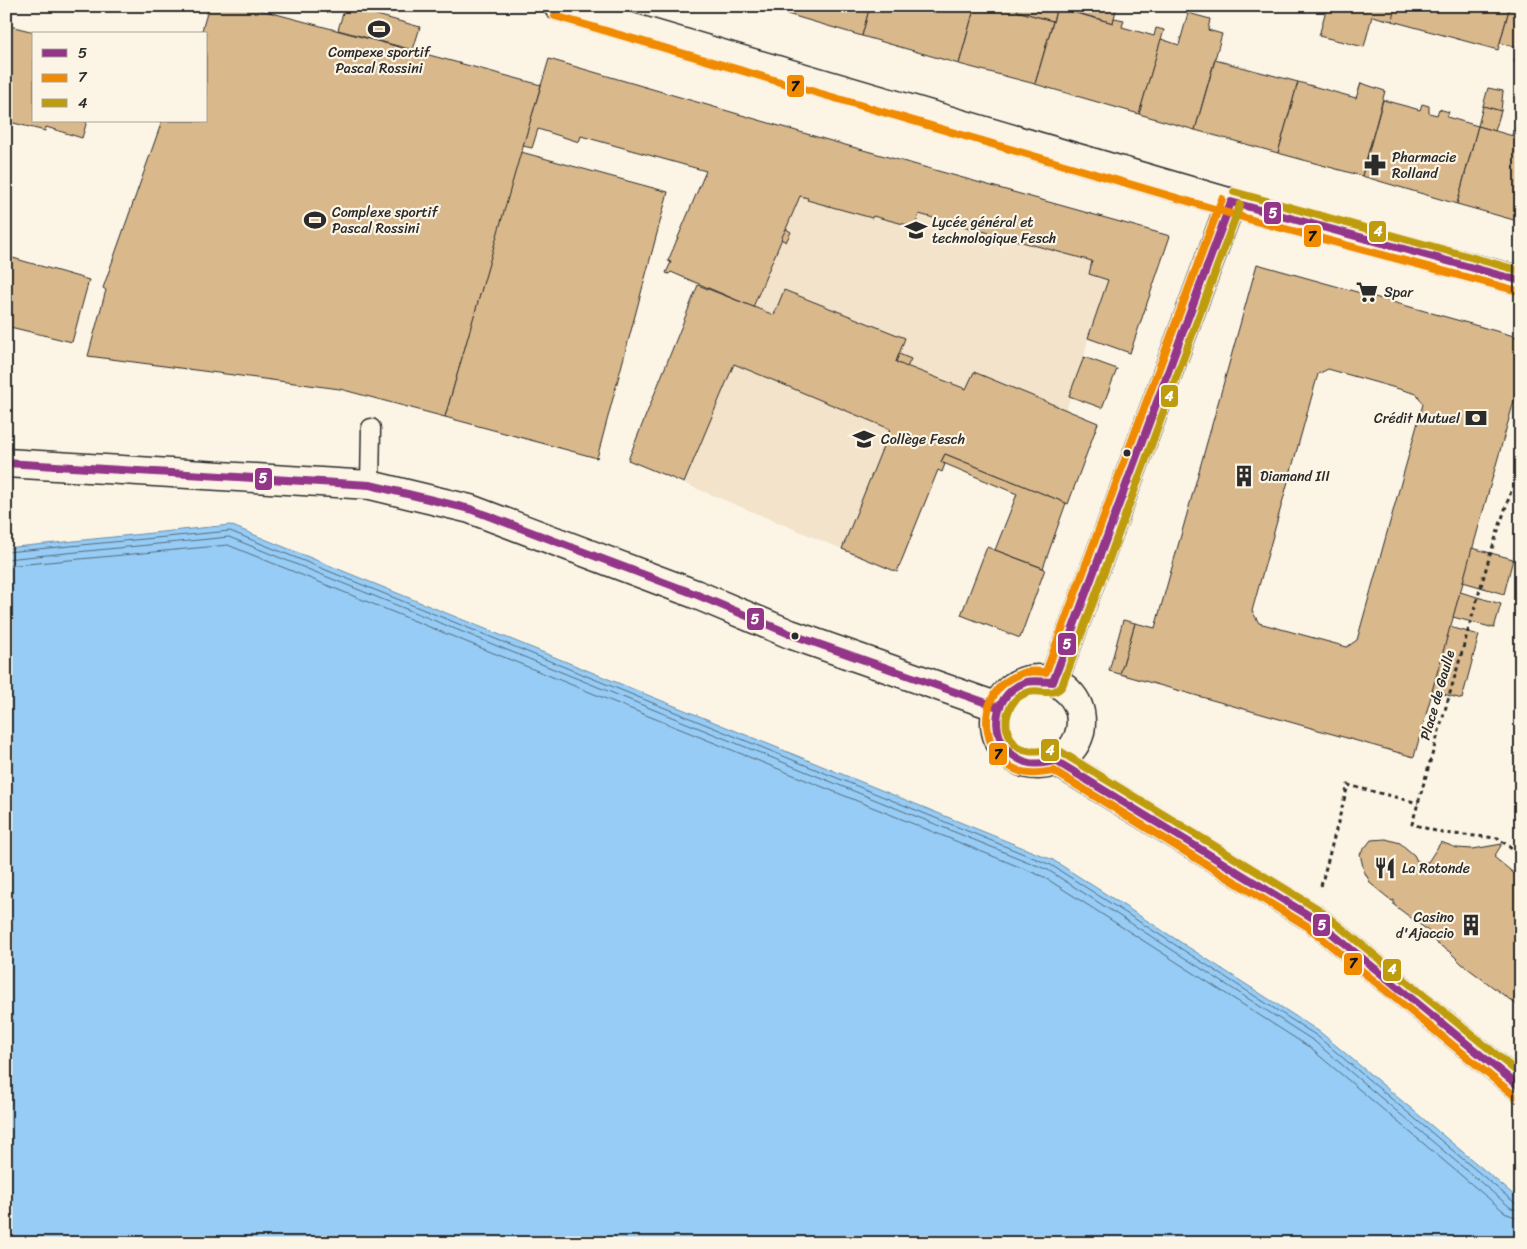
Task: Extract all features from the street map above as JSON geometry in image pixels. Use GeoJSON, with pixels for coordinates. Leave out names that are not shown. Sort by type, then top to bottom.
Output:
{"type":"FeatureCollection","features":[{"type":"Feature","properties":{"kind":"main road"},"geometry":{"type":"LineString","coordinates":[[558,6],[1231,202],[1521,282]]}},
{"type":"Feature","properties":{"kind":"main road"},"geometry":{"type":"LineString","coordinates":[[1053,682],[1231,202]]}},
{"type":"Feature","properties":{"kind":"main road"},"geometry":{"type":"LineString","coordinates":[[6,464],[370,485],[470,509],[695,594],[790,634],[998,707]]}},
{"type":"Feature","properties":{"kind":"main road"},"geometry":{"type":"LineString","coordinates":[[1040,679],[1053,682],[1065,689],[1075,700],[1080,713],[1080,728],[1076,742],[1068,753],[1056,761],[1042,765],[1028,764],[1015,758],[1004,748],[997,736],[995,721],[998,707],[1004,696],[1014,686],[1027,680],[1040,679]]}},
{"type":"Feature","properties":{"kind":"main road"},"geometry":{"type":"LineString","coordinates":[[1056,761],[1313,918],[1521,1088]]}},
{"type":"Feature","properties":{"kind":"lane"},"geometry":{"type":"LineString","coordinates":[[370,485],[371,428]]}},
{"type":"Feature","properties":{"kind":"path","name":"Place de Gaulle"},"geometry":{"type":"LineString","coordinates":[[1521,461],[1490,555],[1412,824],[1442,833],[1498,838],[1521,856]]}},
{"type":"Feature","properties":{"kind":"path"},"geometry":{"type":"LineString","coordinates":[[1313,918],[1348,785],[1418,803]]}},
{"type":"Feature","properties":{"kind":"shaded area"},"geometry":{"type":"Polygon","coordinates":[[[549,59],[824,139],[1170,236],[1130,353],[1088,338],[1084,357],[1066,410],[1098,423],[1068,504],[945,454],[897,572],[628,460],[698,286],[671,272],[669,274],[666,273],[671,262],[668,261],[706,171],[582,136],[579,142],[538,129],[523,146],[549,59]]]}},
{"type":"Feature","properties":{"kind":"water"},"geometry":{"type":"Polygon","coordinates":[[[230,525],[1053,860],[1320,1032],[1521,1201],[1521,1243],[6,1243],[6,548],[230,525]]]}},
{"type":"Feature","properties":{"kind":"building","name":"Complexe sportif Pascal Rossini"},"geometry":{"type":"Polygon","coordinates":[[[209,6],[246,6],[541,85],[445,417],[340,389],[88,356],[106,290],[103,288],[162,122],[208,122],[208,32],[202,32],[209,6]]]}},
{"type":"Feature","properties":{"kind":"building","name":"Compexe sportif Pascal Rossini"},"geometry":{"type":"Polygon","coordinates":[[[345,6],[420,27],[413,50],[338,30],[345,6]]]}},
{"type":"Feature","properties":{"kind":"building"},"geometry":{"type":"Polygon","coordinates":[[[760,6],[870,6],[862,36],[760,6]]]}},
{"type":"Feature","properties":{"kind":"building"},"geometry":{"type":"Polygon","coordinates":[[[870,6],[975,6],[959,64],[862,36],[870,6]]]}},
{"type":"Feature","properties":{"kind":"building"},"geometry":{"type":"Polygon","coordinates":[[[975,6],[1011,8],[1019,6],[1017,11],[1053,21],[1035,84],[959,64],[975,6]]]}},
{"type":"Feature","properties":{"kind":"building"},"geometry":{"type":"Polygon","coordinates":[[[1019,6],[1053,6],[1057,8],[1053,21],[1017,11],[1019,6]]]}},
{"type":"Feature","properties":{"kind":"building"},"geometry":{"type":"Polygon","coordinates":[[[1053,6],[1117,6],[1113,23],[1053,6]]]}},
{"type":"Feature","properties":{"kind":"building"},"geometry":{"type":"Polygon","coordinates":[[[1327,6],[1395,6],[1392,21],[1372,16],[1364,47],[1319,36],[1327,6]]]}},
{"type":"Feature","properties":{"kind":"building"},"geometry":{"type":"Polygon","coordinates":[[[1395,6],[1510,6],[1498,50],[1392,21],[1395,6]]]}},
{"type":"Feature","properties":{"kind":"building"},"geometry":{"type":"Polygon","coordinates":[[[1510,6],[1521,6],[1521,64],[1514,62],[1518,48],[1500,43],[1510,6]]]}},
{"type":"Feature","properties":{"kind":"building"},"geometry":{"type":"Polygon","coordinates":[[[1057,8],[1113,23],[1114,18],[1124,20],[1122,27],[1154,36],[1156,28],[1164,30],[1139,114],[1035,84],[1057,8]]]}},
{"type":"Feature","properties":{"kind":"building"},"geometry":{"type":"Polygon","coordinates":[[[1188,13],[1210,19],[1208,30],[1222,34],[1195,130],[1139,114],[1161,39],[1179,45],[1188,13]]]}},
{"type":"Feature","properties":{"kind":"building"},"geometry":{"type":"Polygon","coordinates":[[[6,25],[34,32],[32,32],[32,122],[87,122],[82,138],[46,127],[45,131],[6,121],[6,25]]]}},
{"type":"Feature","properties":{"kind":"building"},"geometry":{"type":"Polygon","coordinates":[[[549,59],[824,139],[1170,236],[1130,353],[1088,338],[1108,280],[1089,274],[1092,261],[919,214],[915,227],[873,216],[872,218],[807,200],[808,198],[800,196],[753,307],[671,272],[669,274],[666,273],[671,262],[668,261],[706,171],[581,136],[579,142],[538,129],[532,148],[523,146],[549,59]]]}},
{"type":"Feature","properties":{"kind":"building"},"geometry":{"type":"Polygon","coordinates":[[[1215,60],[1298,82],[1278,153],[1195,130],[1215,60]]]}},
{"type":"Feature","properties":{"kind":"building"},"geometry":{"type":"Polygon","coordinates":[[[1521,79],[1521,116],[1514,115],[1520,97],[1516,96],[1521,79]]]}},
{"type":"Feature","properties":{"kind":"building"},"geometry":{"type":"Polygon","coordinates":[[[1298,82],[1356,98],[1361,83],[1385,91],[1362,176],[1278,153],[1298,82]]]}},
{"type":"Feature","properties":{"kind":"building"},"geometry":{"type":"Polygon","coordinates":[[[1488,88],[1503,91],[1501,111],[1483,106],[1488,88]]]}},
{"type":"Feature","properties":{"kind":"building"},"geometry":{"type":"Polygon","coordinates":[[[1383,100],[1420,110],[1422,104],[1429,106],[1429,113],[1437,115],[1439,109],[1449,112],[1447,117],[1478,126],[1457,204],[1362,176],[1383,100]]]}},
{"type":"Feature","properties":{"kind":"building"},"geometry":{"type":"Polygon","coordinates":[[[1483,106],[1501,111],[1495,131],[1478,126],[1483,106]]]}},
{"type":"Feature","properties":{"kind":"building"},"geometry":{"type":"Polygon","coordinates":[[[1478,126],[1520,138],[1516,152],[1521,153],[1521,222],[1457,204],[1478,126]]]}},
{"type":"Feature","properties":{"kind":"building"},"geometry":{"type":"Polygon","coordinates":[[[1513,130],[1521,132],[1521,138],[1512,135],[1513,130]]]}},
{"type":"Feature","properties":{"kind":"building"},"geometry":{"type":"Polygon","coordinates":[[[1521,138],[1521,153],[1516,152],[1521,138]]]}},
{"type":"Feature","properties":{"kind":"building"},"geometry":{"type":"Polygon","coordinates":[[[521,152],[668,192],[597,458],[445,417],[521,152]]]}},
{"type":"Feature","properties":{"kind":"building"},"geometry":{"type":"Polygon","coordinates":[[[786,229],[791,232],[786,242],[781,239],[786,229]]]}},
{"type":"Feature","properties":{"kind":"building"},"geometry":{"type":"Polygon","coordinates":[[[6,256],[89,280],[72,342],[6,326],[6,256]]]}},
{"type":"Feature","properties":{"kind":"building","name":"Diamand III"},"geometry":{"type":"Polygon","coordinates":[[[1257,264],[1521,338],[1521,376],[1414,757],[1120,674],[1135,623],[1155,628],[1257,264]],[[1328,369],[1318,374],[1252,611],[1259,623],[1347,647],[1357,640],[1423,404],[1417,394],[1328,369]]]}},
{"type":"Feature","properties":{"kind":"building","name":"Collège Fesch"},"geometry":{"type":"Polygon","coordinates":[[[698,285],[774,315],[784,290],[905,338],[896,362],[966,389],[974,372],[1098,423],[1068,504],[945,454],[941,462],[945,464],[942,472],[938,470],[897,572],[842,549],[890,429],[734,364],[684,483],[628,460],[698,285]]]}},
{"type":"Feature","properties":{"kind":"building"},"geometry":{"type":"Polygon","coordinates":[[[899,354],[911,359],[907,367],[896,362],[899,354]]]}},
{"type":"Feature","properties":{"kind":"building"},"geometry":{"type":"Polygon","coordinates":[[[1084,357],[1117,369],[1102,408],[1069,396],[1084,357]]]}},
{"type":"Feature","properties":{"kind":"building"},"geometry":{"type":"Polygon","coordinates":[[[945,454],[1066,503],[1043,568],[995,550],[1017,494],[941,462],[945,454]]]}},
{"type":"Feature","properties":{"kind":"building"},"geometry":{"type":"Polygon","coordinates":[[[987,547],[1045,569],[1020,638],[961,615],[987,547]]]}},
{"type":"Feature","properties":{"kind":"building"},"geometry":{"type":"Polygon","coordinates":[[[1472,548],[1513,559],[1504,594],[1463,582],[1472,548]]]}},
{"type":"Feature","properties":{"kind":"building"},"geometry":{"type":"Polygon","coordinates":[[[1460,592],[1501,604],[1494,628],[1453,617],[1460,592]]]}},
{"type":"Feature","properties":{"kind":"building"},"geometry":{"type":"Polygon","coordinates":[[[1123,620],[1135,623],[1120,674],[1109,671],[1123,620]]]}},
{"type":"Feature","properties":{"kind":"building"},"geometry":{"type":"Polygon","coordinates":[[[1450,627],[1479,635],[1462,699],[1432,691],[1450,627]]]}},
{"type":"Feature","properties":{"kind":"building","name":"Casino d'Ajaccio"},"geometry":{"type":"Polygon","coordinates":[[[1386,839],[1400,843],[1414,855],[1417,861],[1428,862],[1441,842],[1457,848],[1473,849],[1502,844],[1494,857],[1521,879],[1521,1008],[1436,943],[1433,939],[1435,936],[1394,905],[1394,900],[1392,901],[1371,884],[1364,871],[1360,854],[1371,840],[1386,839]]]}},
{"type":"Feature","properties":{"kind":"transit line","name":"7"},"geometry":{"type":"LineString","coordinates":[[555,16],[1259,222],[1518,291]]}},
{"type":"Feature","properties":{"kind":"transit line","name":"4"},"geometry":{"type":"LineString","coordinates":[[1234,192],[1521,271]]}},
{"type":"Feature","properties":{"kind":"transit line","name":"7"},"geometry":{"type":"LineString","coordinates":[[1222,199],[1046,672],[1023,673],[1012,678],[999,688],[991,701],[987,716],[988,732],[993,747],[1002,760],[1014,769],[1030,773],[1054,771],[1307,926],[1515,1096]]}},
{"type":"Feature","properties":{"kind":"transit line","name":"5"},"geometry":{"type":"LineString","coordinates":[[1521,281],[1231,202],[1053,682],[1029,681],[1013,689],[1004,699],[999,711],[997,724],[999,736],[1006,748],[1015,757],[1032,764],[1056,761],[1313,918],[1521,1088]]}},
{"type":"Feature","properties":{"kind":"transit line","name":"4"},"geometry":{"type":"LineString","coordinates":[[1240,205],[1062,686],[1055,691],[1033,691],[1018,697],[1008,711],[1007,729],[1011,740],[1019,748],[1030,751],[1050,750],[1061,752],[1318,909],[1521,1075]]}},
{"type":"Feature","properties":{"kind":"transit line","name":"5"},"geometry":{"type":"LineString","coordinates":[[6,463],[370,485],[470,509],[695,594],[790,634],[998,707]]}},
{"type":"Feature","properties":{"kind":"place","name":"Compexe sportif Pascal Rossini"},"geometry":{"type":"Point","coordinates":[379,29]}},
{"type":"Feature","properties":{"kind":"place","name":"Pharmacie Rolland"},"geometry":{"type":"Point","coordinates":[1375,165]}},
{"type":"Feature","properties":{"kind":"place","name":"Complexe sportif Pascal Rossini"},"geometry":{"type":"Point","coordinates":[315,220]}},
{"type":"Feature","properties":{"kind":"place","name":"Lycée général et technologique Fesch"},"geometry":{"type":"Point","coordinates":[916,230]}},
{"type":"Feature","properties":{"kind":"place","name":"Spar"},"geometry":{"type":"Point","coordinates":[1367,292]}},
{"type":"Feature","properties":{"kind":"place","name":"Crédit Mutuel"},"geometry":{"type":"Point","coordinates":[1476,418]}},
{"type":"Feature","properties":{"kind":"place","name":"Collège Fesch"},"geometry":{"type":"Point","coordinates":[864,439]}},
{"type":"Feature","properties":{"kind":"place","name":"Diamand III"},"geometry":{"type":"Point","coordinates":[1244,476]}},
{"type":"Feature","properties":{"kind":"place","name":"La Rotonde"},"geometry":{"type":"Point","coordinates":[1385,868]}},
{"type":"Feature","properties":{"kind":"place","name":"Casino d'Ajaccio"},"geometry":{"type":"Point","coordinates":[1471,925]}}]}
